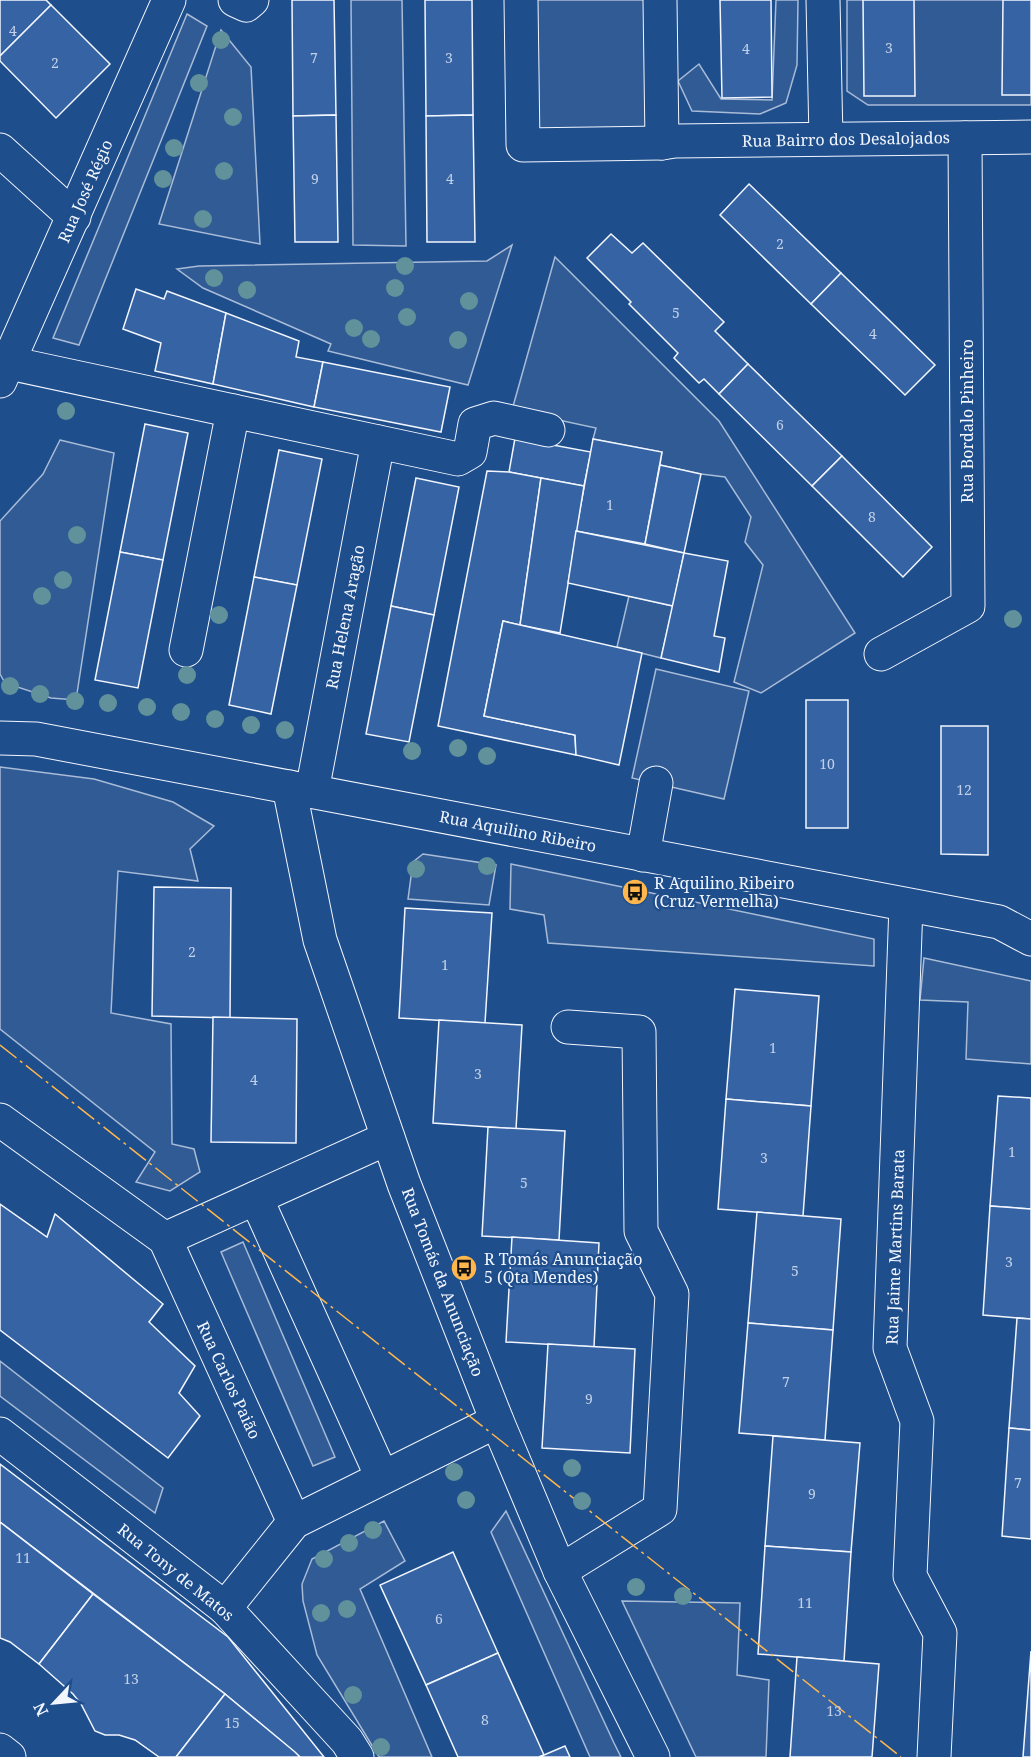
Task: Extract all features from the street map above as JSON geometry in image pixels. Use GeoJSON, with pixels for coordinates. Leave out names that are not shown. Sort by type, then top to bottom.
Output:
{"type":"FeatureCollection","features":[{"type":"Feature","properties":{"kind":"street","name":"Rua José Régio"},"geometry":{"type":"LineString","coordinates":[[2,369],[74,217],[169,0]]}},
{"type":"Feature","properties":{"kind":"street"},"geometry":{"type":"LineString","coordinates":[[235,0],[246,5],[252,0]]}},
{"type":"Feature","properties":{"kind":"street","name":"Rua Bairro dos Desalojados"},"geometry":{"type":"LineString","coordinates":[[521,0],[523,145],[1031,137]]}},
{"type":"Feature","properties":{"kind":"street"},"geometry":{"type":"LineString","coordinates":[[660,0],[662,143]]}},
{"type":"Feature","properties":{"kind":"street"},"geometry":{"type":"LineString","coordinates":[[823,0],[826,139]]}},
{"type":"Feature","properties":{"kind":"street","name":"Rua Bordalo Pinheiro"},"geometry":{"type":"LineString","coordinates":[[881,654],[968,606],[965,138]]}},
{"type":"Feature","properties":{"kind":"street"},"geometry":{"type":"LineString","coordinates":[[0,150],[74,217]]}},
{"type":"Feature","properties":{"kind":"street"},"geometry":{"type":"LineString","coordinates":[[2,369],[233,411],[458,459],[470,452],[475,424],[494,418],[548,430]]}},
{"type":"Feature","properties":{"kind":"street"},"geometry":{"type":"LineString","coordinates":[[186,650],[233,411]]}},
{"type":"Feature","properties":{"kind":"street","name":"Rua Helena Aragão"},"geometry":{"type":"LineString","coordinates":[[301,789],[378,442]]}},
{"type":"Feature","properties":{"kind":"street","name":"Rua Aquilino Ribeiro"},"geometry":{"type":"LineString","coordinates":[[0,720],[36,739]]}},
{"type":"Feature","properties":{"kind":"street","name":"Rua Aquilino Ribeiro"},"geometry":{"type":"LineString","coordinates":[[0,738],[36,739],[999,922],[1031,919]]}},
{"type":"Feature","properties":{"kind":"street"},"geometry":{"type":"LineString","coordinates":[[643,855],[656,783]]}},
{"type":"Feature","properties":{"kind":"street","name":"Rua Tomás da Anunciação"},"geometry":{"type":"LineString","coordinates":[[301,789],[320,940],[388,1138],[497,1421],[560,1571],[653,1757]]}},
{"type":"Feature","properties":{"kind":"street","name":"Rua Jaime Martins Barata"},"geometry":{"type":"LineString","coordinates":[[906,905],[890,1348],[917,1421],[910,1576],[940,1633],[935,1757]]}},
{"type":"Feature","properties":{"kind":"street","name":"Rua Aquilino Ribeiro"},"geometry":{"type":"LineString","coordinates":[[999,922],[1031,939]]}},
{"type":"Feature","properties":{"kind":"street"},"geometry":{"type":"LineString","coordinates":[[560,1571],[660,1509],[672,1293],[641,1231],[639,1032],[568,1027]]}},
{"type":"Feature","properties":{"kind":"street","name":"Rua Carlos Paião"},"geometry":{"type":"LineString","coordinates":[[0,1120],[165,1239],[294,1522]]}},
{"type":"Feature","properties":{"kind":"street"},"geometry":{"type":"LineString","coordinates":[[165,1239],[388,1138]]}},
{"type":"Feature","properties":{"kind":"street"},"geometry":{"type":"LineString","coordinates":[[256,1198],[382,1477]]}},
{"type":"Feature","properties":{"kind":"street"},"geometry":{"type":"LineString","coordinates":[[225,1608],[294,1522],[497,1421]]}},
{"type":"Feature","properties":{"kind":"street","name":"Rua Tony de Matos"},"geometry":{"type":"LineString","coordinates":[[0,1434],[225,1608],[346,1741],[357,1757]]}},
{"type":"Feature","properties":{"kind":"street"},"geometry":{"type":"LineString","coordinates":[[0,1750],[9,1757]]}},
{"type":"Feature","properties":{"kind":"shaded area"},"geometry":{"type":"Polygon","coordinates":[[[351,0],[402,0],[406,246],[353,245],[351,0]]]}},
{"type":"Feature","properties":{"kind":"shaded area"},"geometry":{"type":"Polygon","coordinates":[[[521,0],[660,0],[662,143],[523,145],[521,0]]]}},
{"type":"Feature","properties":{"kind":"shaded area"},"geometry":{"type":"Polygon","coordinates":[[[776,0],[798,0],[797,65],[786,103],[760,114],[692,111],[678,81],[699,64],[721,99],[772,100],[776,0]]]}},
{"type":"Feature","properties":{"kind":"shaded area"},"geometry":{"type":"Polygon","coordinates":[[[847,0],[1031,0],[1031,105],[868,105],[847,91],[847,0]]]}},
{"type":"Feature","properties":{"kind":"shaded area"},"geometry":{"type":"Polygon","coordinates":[[[187,14],[207,26],[79,345],[53,338],[187,14]]]}},
{"type":"Feature","properties":{"kind":"shaded area"},"geometry":{"type":"Polygon","coordinates":[[[221,30],[251,67],[260,244],[159,224],[221,30]]]}},
{"type":"Feature","properties":{"kind":"shaded area"},"geometry":{"type":"Polygon","coordinates":[[[512,245],[468,385],[328,351],[331,344],[203,288],[177,269],[199,266],[487,261],[512,245]]]}},
{"type":"Feature","properties":{"kind":"shaded area"},"geometry":{"type":"Polygon","coordinates":[[[555,257],[719,421],[855,633],[761,693],[734,682],[763,565],[745,542],[751,517],[725,477],[660,465],[662,452],[593,439],[596,428],[512,410],[555,257]]]}},
{"type":"Feature","properties":{"kind":"shaded area"},"geometry":{"type":"Polygon","coordinates":[[[60,440],[114,453],[76,700],[51,698],[5,683],[0,674],[0,521],[43,474],[60,440]]]}},
{"type":"Feature","properties":{"kind":"shaded area"},"geometry":{"type":"Polygon","coordinates":[[[629,596],[673,606],[661,658],[617,647],[629,596]]]}},
{"type":"Feature","properties":{"kind":"shaded area"},"geometry":{"type":"Polygon","coordinates":[[[656,669],[749,691],[724,799],[632,778],[656,669]]]}},
{"type":"Feature","properties":{"kind":"shaded area"},"geometry":{"type":"Polygon","coordinates":[[[0,767],[94,779],[173,802],[214,826],[190,849],[198,881],[118,871],[111,1013],[171,1024],[172,1144],[194,1149],[200,1172],[170,1191],[136,1182],[155,1152],[0,1029],[0,767]]]}},
{"type":"Feature","properties":{"kind":"shaded area"},"geometry":{"type":"Polygon","coordinates":[[[423,854],[496,865],[489,905],[408,899],[413,862],[423,854]]]}},
{"type":"Feature","properties":{"kind":"shaded area"},"geometry":{"type":"Polygon","coordinates":[[[511,864],[874,939],[874,966],[548,943],[544,915],[510,909],[511,864]]]}},
{"type":"Feature","properties":{"kind":"shaded area"},"geometry":{"type":"Polygon","coordinates":[[[924,958],[1031,981],[1031,1064],[966,1059],[968,1002],[920,1000],[924,958]]]}},
{"type":"Feature","properties":{"kind":"shaded area"},"geometry":{"type":"Polygon","coordinates":[[[243,1242],[335,1457],[313,1466],[221,1252],[243,1242]]]}},
{"type":"Feature","properties":{"kind":"shaded area"},"geometry":{"type":"Polygon","coordinates":[[[0,1361],[163,1488],[155,1513],[0,1396],[0,1361]]]}},
{"type":"Feature","properties":{"kind":"shaded area"},"geometry":{"type":"Polygon","coordinates":[[[506,1511],[621,1757],[590,1757],[491,1532],[506,1511]]]}},
{"type":"Feature","properties":{"kind":"shaded area"},"geometry":{"type":"Polygon","coordinates":[[[384,1521],[405,1561],[360,1589],[432,1757],[379,1757],[317,1655],[303,1601],[302,1584],[312,1559],[384,1521]]]}},
{"type":"Feature","properties":{"kind":"shaded area"},"geometry":{"type":"Polygon","coordinates":[[[622,1601],[740,1603],[737,1675],[769,1680],[766,1757],[696,1757],[622,1601]]]}},
{"type":"Feature","properties":{"kind":"building"},"geometry":{"type":"Polygon","coordinates":[[[0,0],[46,0],[51,5],[0,56],[0,0]]]}},
{"type":"Feature","properties":{"kind":"building"},"geometry":{"type":"Polygon","coordinates":[[[292,0],[334,0],[336,115],[293,116],[292,0]]]}},
{"type":"Feature","properties":{"kind":"building"},"geometry":{"type":"Polygon","coordinates":[[[425,0],[472,0],[473,115],[426,116],[425,0]]]}},
{"type":"Feature","properties":{"kind":"building"},"geometry":{"type":"Polygon","coordinates":[[[720,0],[771,0],[772,97],[722,98],[720,0]]]}},
{"type":"Feature","properties":{"kind":"building"},"geometry":{"type":"Polygon","coordinates":[[[863,0],[914,0],[915,96],[864,96],[863,0]]]}},
{"type":"Feature","properties":{"kind":"building"},"geometry":{"type":"Polygon","coordinates":[[[1003,0],[1031,0],[1031,95],[1002,95],[1003,0]]]}},
{"type":"Feature","properties":{"kind":"building"},"geometry":{"type":"Polygon","coordinates":[[[51,5],[110,64],[56,118],[0,61],[0,56],[51,5]]]}},
{"type":"Feature","properties":{"kind":"building"},"geometry":{"type":"Polygon","coordinates":[[[336,115],[338,242],[295,242],[293,116],[336,115]]]}},
{"type":"Feature","properties":{"kind":"building"},"geometry":{"type":"Polygon","coordinates":[[[473,115],[475,242],[427,242],[426,116],[473,115]]]}},
{"type":"Feature","properties":{"kind":"building"},"geometry":{"type":"Polygon","coordinates":[[[749,184],[841,273],[811,304],[720,215],[749,184]]]}},
{"type":"Feature","properties":{"kind":"building"},"geometry":{"type":"Polygon","coordinates":[[[611,234],[632,253],[643,243],[724,322],[715,331],[748,364],[719,394],[704,379],[699,383],[674,358],[678,353],[587,258],[611,234]]]}},
{"type":"Feature","properties":{"kind":"building"},"geometry":{"type":"Polygon","coordinates":[[[841,273],[935,365],[905,395],[811,304],[841,273]]]}},
{"type":"Feature","properties":{"kind":"building"},"geometry":{"type":"Polygon","coordinates":[[[136,289],[164,299],[167,291],[226,313],[213,384],[155,371],[161,343],[123,329],[136,289]]]}},
{"type":"Feature","properties":{"kind":"building"},"geometry":{"type":"Polygon","coordinates":[[[226,313],[299,341],[296,357],[323,362],[314,407],[213,384],[226,313]]]}},
{"type":"Feature","properties":{"kind":"building"},"geometry":{"type":"Polygon","coordinates":[[[323,362],[450,387],[441,432],[314,407],[323,362]]]}},
{"type":"Feature","properties":{"kind":"building"},"geometry":{"type":"Polygon","coordinates":[[[748,364],[842,456],[812,486],[719,394],[748,364]]]}},
{"type":"Feature","properties":{"kind":"building"},"geometry":{"type":"Polygon","coordinates":[[[145,424],[188,433],[163,560],[120,552],[145,424]]]}},
{"type":"Feature","properties":{"kind":"building"},"geometry":{"type":"Polygon","coordinates":[[[515,438],[591,452],[584,486],[509,472],[515,438]]]}},
{"type":"Feature","properties":{"kind":"building"},"geometry":{"type":"Polygon","coordinates":[[[593,439],[662,452],[645,544],[576,531],[593,439]]]}},
{"type":"Feature","properties":{"kind":"building"},"geometry":{"type":"Polygon","coordinates":[[[279,450],[322,459],[297,585],[254,577],[279,450]]]}},
{"type":"Feature","properties":{"kind":"building"},"geometry":{"type":"Polygon","coordinates":[[[842,456],[932,547],[903,577],[812,486],[842,456]]]}},
{"type":"Feature","properties":{"kind":"building"},"geometry":{"type":"Polygon","coordinates":[[[660,465],[701,474],[684,553],[645,544],[660,465]]]}},
{"type":"Feature","properties":{"kind":"building"},"geometry":{"type":"Polygon","coordinates":[[[487,471],[509,472],[541,478],[520,625],[503,621],[484,716],[575,735],[576,755],[438,726],[487,471]]]}},
{"type":"Feature","properties":{"kind":"building"},"geometry":{"type":"Polygon","coordinates":[[[416,478],[459,487],[434,615],[391,606],[416,478]]]}},
{"type":"Feature","properties":{"kind":"building"},"geometry":{"type":"Polygon","coordinates":[[[541,478],[584,486],[560,633],[520,625],[541,478]]]}},
{"type":"Feature","properties":{"kind":"building"},"geometry":{"type":"Polygon","coordinates":[[[576,531],[684,553],[673,606],[568,583],[576,531]]]}},
{"type":"Feature","properties":{"kind":"building"},"geometry":{"type":"Polygon","coordinates":[[[120,552],[163,560],[138,688],[95,680],[120,552]]]}},
{"type":"Feature","properties":{"kind":"building"},"geometry":{"type":"Polygon","coordinates":[[[684,553],[728,561],[714,636],[725,638],[719,672],[661,658],[684,553]]]}},
{"type":"Feature","properties":{"kind":"building"},"geometry":{"type":"Polygon","coordinates":[[[254,577],[297,585],[271,714],[229,705],[254,577]]]}},
{"type":"Feature","properties":{"kind":"building"},"geometry":{"type":"Polygon","coordinates":[[[391,606],[434,615],[409,742],[366,734],[391,606]]]}},
{"type":"Feature","properties":{"kind":"building"},"geometry":{"type":"Polygon","coordinates":[[[503,621],[642,653],[619,765],[576,755],[575,735],[484,716],[503,621]]]}},
{"type":"Feature","properties":{"kind":"building"},"geometry":{"type":"Polygon","coordinates":[[[806,700],[848,700],[848,828],[806,828],[806,700]]]}},
{"type":"Feature","properties":{"kind":"building"},"geometry":{"type":"Polygon","coordinates":[[[941,726],[988,726],[988,855],[941,854],[941,726]]]}},
{"type":"Feature","properties":{"kind":"building"},"geometry":{"type":"Polygon","coordinates":[[[154,887],[231,888],[230,1018],[152,1016],[154,887]]]}},
{"type":"Feature","properties":{"kind":"building"},"geometry":{"type":"Polygon","coordinates":[[[405,908],[492,913],[485,1023],[399,1018],[405,908]]]}},
{"type":"Feature","properties":{"kind":"building"},"geometry":{"type":"Polygon","coordinates":[[[735,989],[819,996],[811,1106],[726,1099],[735,989]]]}},
{"type":"Feature","properties":{"kind":"building"},"geometry":{"type":"Polygon","coordinates":[[[213,1017],[297,1019],[296,1143],[211,1142],[213,1017]]]}},
{"type":"Feature","properties":{"kind":"building"},"geometry":{"type":"Polygon","coordinates":[[[439,1020],[522,1025],[516,1129],[433,1123],[439,1020]]]}},
{"type":"Feature","properties":{"kind":"building"},"geometry":{"type":"Polygon","coordinates":[[[998,1096],[1031,1098],[1031,1209],[990,1206],[998,1096]]]}},
{"type":"Feature","properties":{"kind":"building"},"geometry":{"type":"Polygon","coordinates":[[[726,1099],[811,1106],[803,1216],[718,1209],[726,1099]]]}},
{"type":"Feature","properties":{"kind":"building"},"geometry":{"type":"Polygon","coordinates":[[[488,1127],[565,1131],[559,1240],[482,1236],[488,1127]]]}},
{"type":"Feature","properties":{"kind":"building"},"geometry":{"type":"Polygon","coordinates":[[[0,1204],[47,1237],[55,1214],[163,1304],[149,1322],[195,1366],[179,1393],[200,1416],[168,1458],[0,1330],[0,1204]]]}},
{"type":"Feature","properties":{"kind":"building"},"geometry":{"type":"Polygon","coordinates":[[[990,1206],[1031,1209],[1031,1319],[983,1315],[990,1206]]]}},
{"type":"Feature","properties":{"kind":"building"},"geometry":{"type":"Polygon","coordinates":[[[757,1212],[841,1219],[833,1330],[748,1323],[757,1212]]]}},
{"type":"Feature","properties":{"kind":"building"},"geometry":{"type":"Polygon","coordinates":[[[512,1237],[599,1243],[594,1347],[506,1342],[512,1237]]]}},
{"type":"Feature","properties":{"kind":"building"},"geometry":{"type":"Polygon","coordinates":[[[1017,1318],[1031,1319],[1031,1430],[1009,1428],[1017,1318]]]}},
{"type":"Feature","properties":{"kind":"building"},"geometry":{"type":"Polygon","coordinates":[[[748,1323],[833,1330],[825,1440],[739,1433],[748,1323]]]}},
{"type":"Feature","properties":{"kind":"building"},"geometry":{"type":"Polygon","coordinates":[[[548,1344],[635,1349],[630,1453],[542,1448],[548,1344]]]}},
{"type":"Feature","properties":{"kind":"building"},"geometry":{"type":"Polygon","coordinates":[[[1009,1428],[1031,1430],[1031,1539],[1002,1536],[1009,1428]]]}},
{"type":"Feature","properties":{"kind":"building"},"geometry":{"type":"Polygon","coordinates":[[[773,1436],[860,1443],[851,1552],[765,1546],[773,1436]]]}},
{"type":"Feature","properties":{"kind":"building"},"geometry":{"type":"Polygon","coordinates":[[[0,1464],[228,1637],[324,1757],[300,1757],[225,1694],[0,1522],[0,1464]]]}},
{"type":"Feature","properties":{"kind":"building"},"geometry":{"type":"Polygon","coordinates":[[[0,1522],[93,1594],[39,1664],[10,1642],[0,1638],[0,1522]]]}},
{"type":"Feature","properties":{"kind":"building"},"geometry":{"type":"Polygon","coordinates":[[[765,1546],[851,1552],[844,1661],[758,1654],[765,1546]]]}},
{"type":"Feature","properties":{"kind":"building"},"geometry":{"type":"Polygon","coordinates":[[[453,1552],[498,1653],[426,1685],[380,1585],[453,1552]]]}},
{"type":"Feature","properties":{"kind":"building"},"geometry":{"type":"Polygon","coordinates":[[[93,1594],[225,1694],[176,1757],[159,1757],[135,1740],[95,1731],[73,1694],[39,1664],[93,1594]]]}},
{"type":"Feature","properties":{"kind":"building"},"geometry":{"type":"Polygon","coordinates":[[[1031,1651],[1031,1757],[1023,1757],[1031,1651]]]}},
{"type":"Feature","properties":{"kind":"building"},"geometry":{"type":"Polygon","coordinates":[[[498,1653],[544,1755],[539,1757],[458,1757],[426,1685],[498,1653]]]}},
{"type":"Feature","properties":{"kind":"building"},"geometry":{"type":"Polygon","coordinates":[[[797,1657],[879,1664],[872,1757],[790,1757],[797,1657]]]}},
{"type":"Feature","properties":{"kind":"building"},"geometry":{"type":"Polygon","coordinates":[[[225,1694],[295,1752],[300,1757],[176,1757],[225,1694]]]}},
{"type":"Feature","properties":{"kind":"building"},"geometry":{"type":"Polygon","coordinates":[[[565,1746],[570,1757],[539,1757],[544,1755],[565,1746]]]}},
{"type":"Feature","properties":{"kind":"power"},"geometry":{"type":"LineString","coordinates":[[0,1045],[901,1757]]}},
{"type":"Feature","properties":{"kind":"place","name":"R Aquilino Ribeiro (Cruz Vermelha)"},"geometry":{"type":"Point","coordinates":[635,892]}},
{"type":"Feature","properties":{"kind":"place","name":"R Tomás Anunciação 5 (Qta Mendes)"},"geometry":{"type":"Point","coordinates":[464,1268]}}]}
